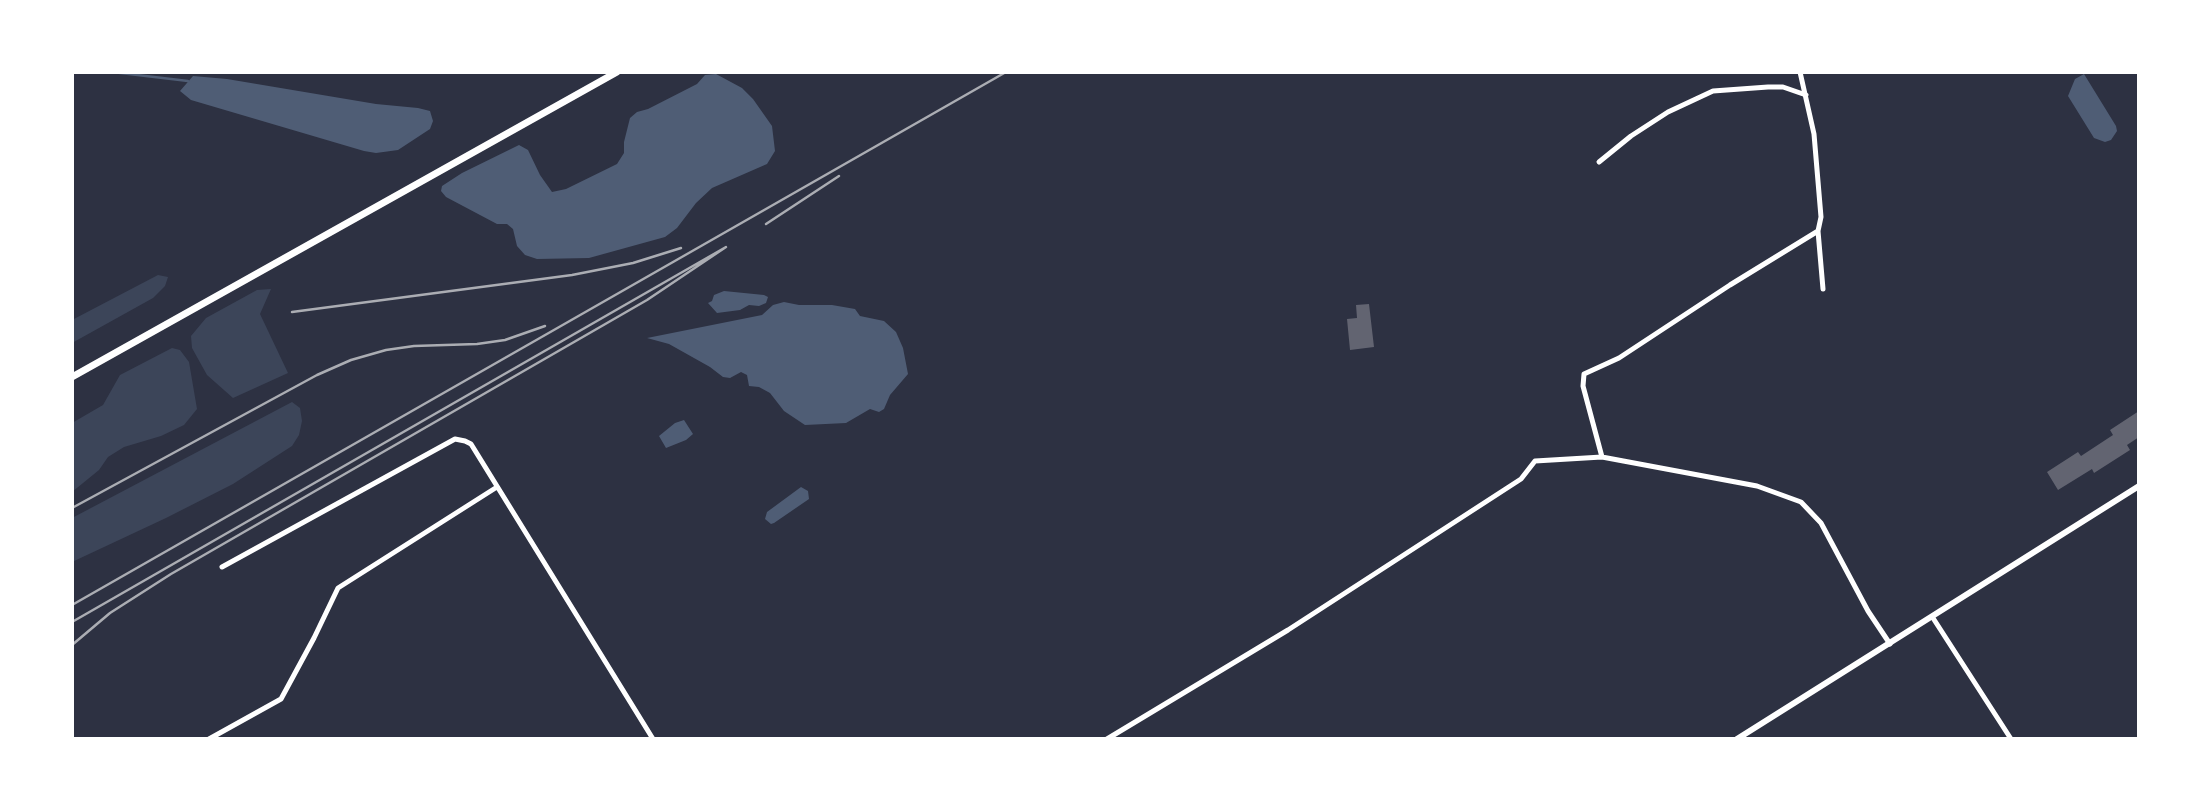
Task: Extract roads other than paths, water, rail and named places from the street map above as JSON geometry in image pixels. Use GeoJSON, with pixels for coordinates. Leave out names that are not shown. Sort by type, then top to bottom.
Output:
{"type":"FeatureCollection","features":[{"type":"Feature","properties":{"kind":"main road"},"geometry":{"type":"LineString","coordinates":[[72,377],[617,72]]}},
{"type":"Feature","properties":{"kind":"street"},"geometry":{"type":"LineString","coordinates":[[1800,72],[1807,95],[1816,162],[1823,289]]}},
{"type":"Feature","properties":{"kind":"street"},"geometry":{"type":"LineString","coordinates":[[1599,162],[1631,136],[1668,112],[1713,91],[1768,87],[1807,95]]}},
{"type":"Feature","properties":{"kind":"street"},"geometry":{"type":"LineString","coordinates":[[1602,457],[1583,386],[1584,374],[1619,358],[1818,231]]}},
{"type":"Feature","properties":{"kind":"street"},"geometry":{"type":"LineString","coordinates":[[222,567],[455,439],[471,444],[653,739]]}},
{"type":"Feature","properties":{"kind":"street"},"geometry":{"type":"LineString","coordinates":[[1107,739],[1288,630],[1521,480],[1535,461],[1602,457],[1757,486],[1801,502],[1821,523],[1868,611],[1890,644]]}},
{"type":"Feature","properties":{"kind":"street"},"geometry":{"type":"LineString","coordinates":[[1737,739],[2139,486]]}},
{"type":"Feature","properties":{"kind":"street"},"geometry":{"type":"LineString","coordinates":[[209,739],[281,699],[338,588],[497,487]]}},
{"type":"Feature","properties":{"kind":"street"},"geometry":{"type":"LineString","coordinates":[[1933,618],[2011,739]]}},
{"type":"Feature","properties":{"kind":"waterway"},"geometry":{"type":"LineString","coordinates":[[112,72],[188,81]]}},
{"type":"Feature","properties":{"kind":"railway"},"geometry":{"type":"LineString","coordinates":[[72,605],[1006,72]]}},
{"type":"Feature","properties":{"kind":"railway"},"geometry":{"type":"LineString","coordinates":[[766,224],[839,176]]}},
{"type":"Feature","properties":{"kind":"railway"},"geometry":{"type":"LineString","coordinates":[[72,622],[726,247],[647,300],[171,574],[110,613],[72,645]]}},
{"type":"Feature","properties":{"kind":"railway"},"geometry":{"type":"LineString","coordinates":[[292,312],[572,275],[633,263],[681,248]]}},
{"type":"Feature","properties":{"kind":"railway"},"geometry":{"type":"LineString","coordinates":[[72,508],[317,375],[351,360],[386,350],[414,346],[477,344],[505,340],[545,326]]}}]}
